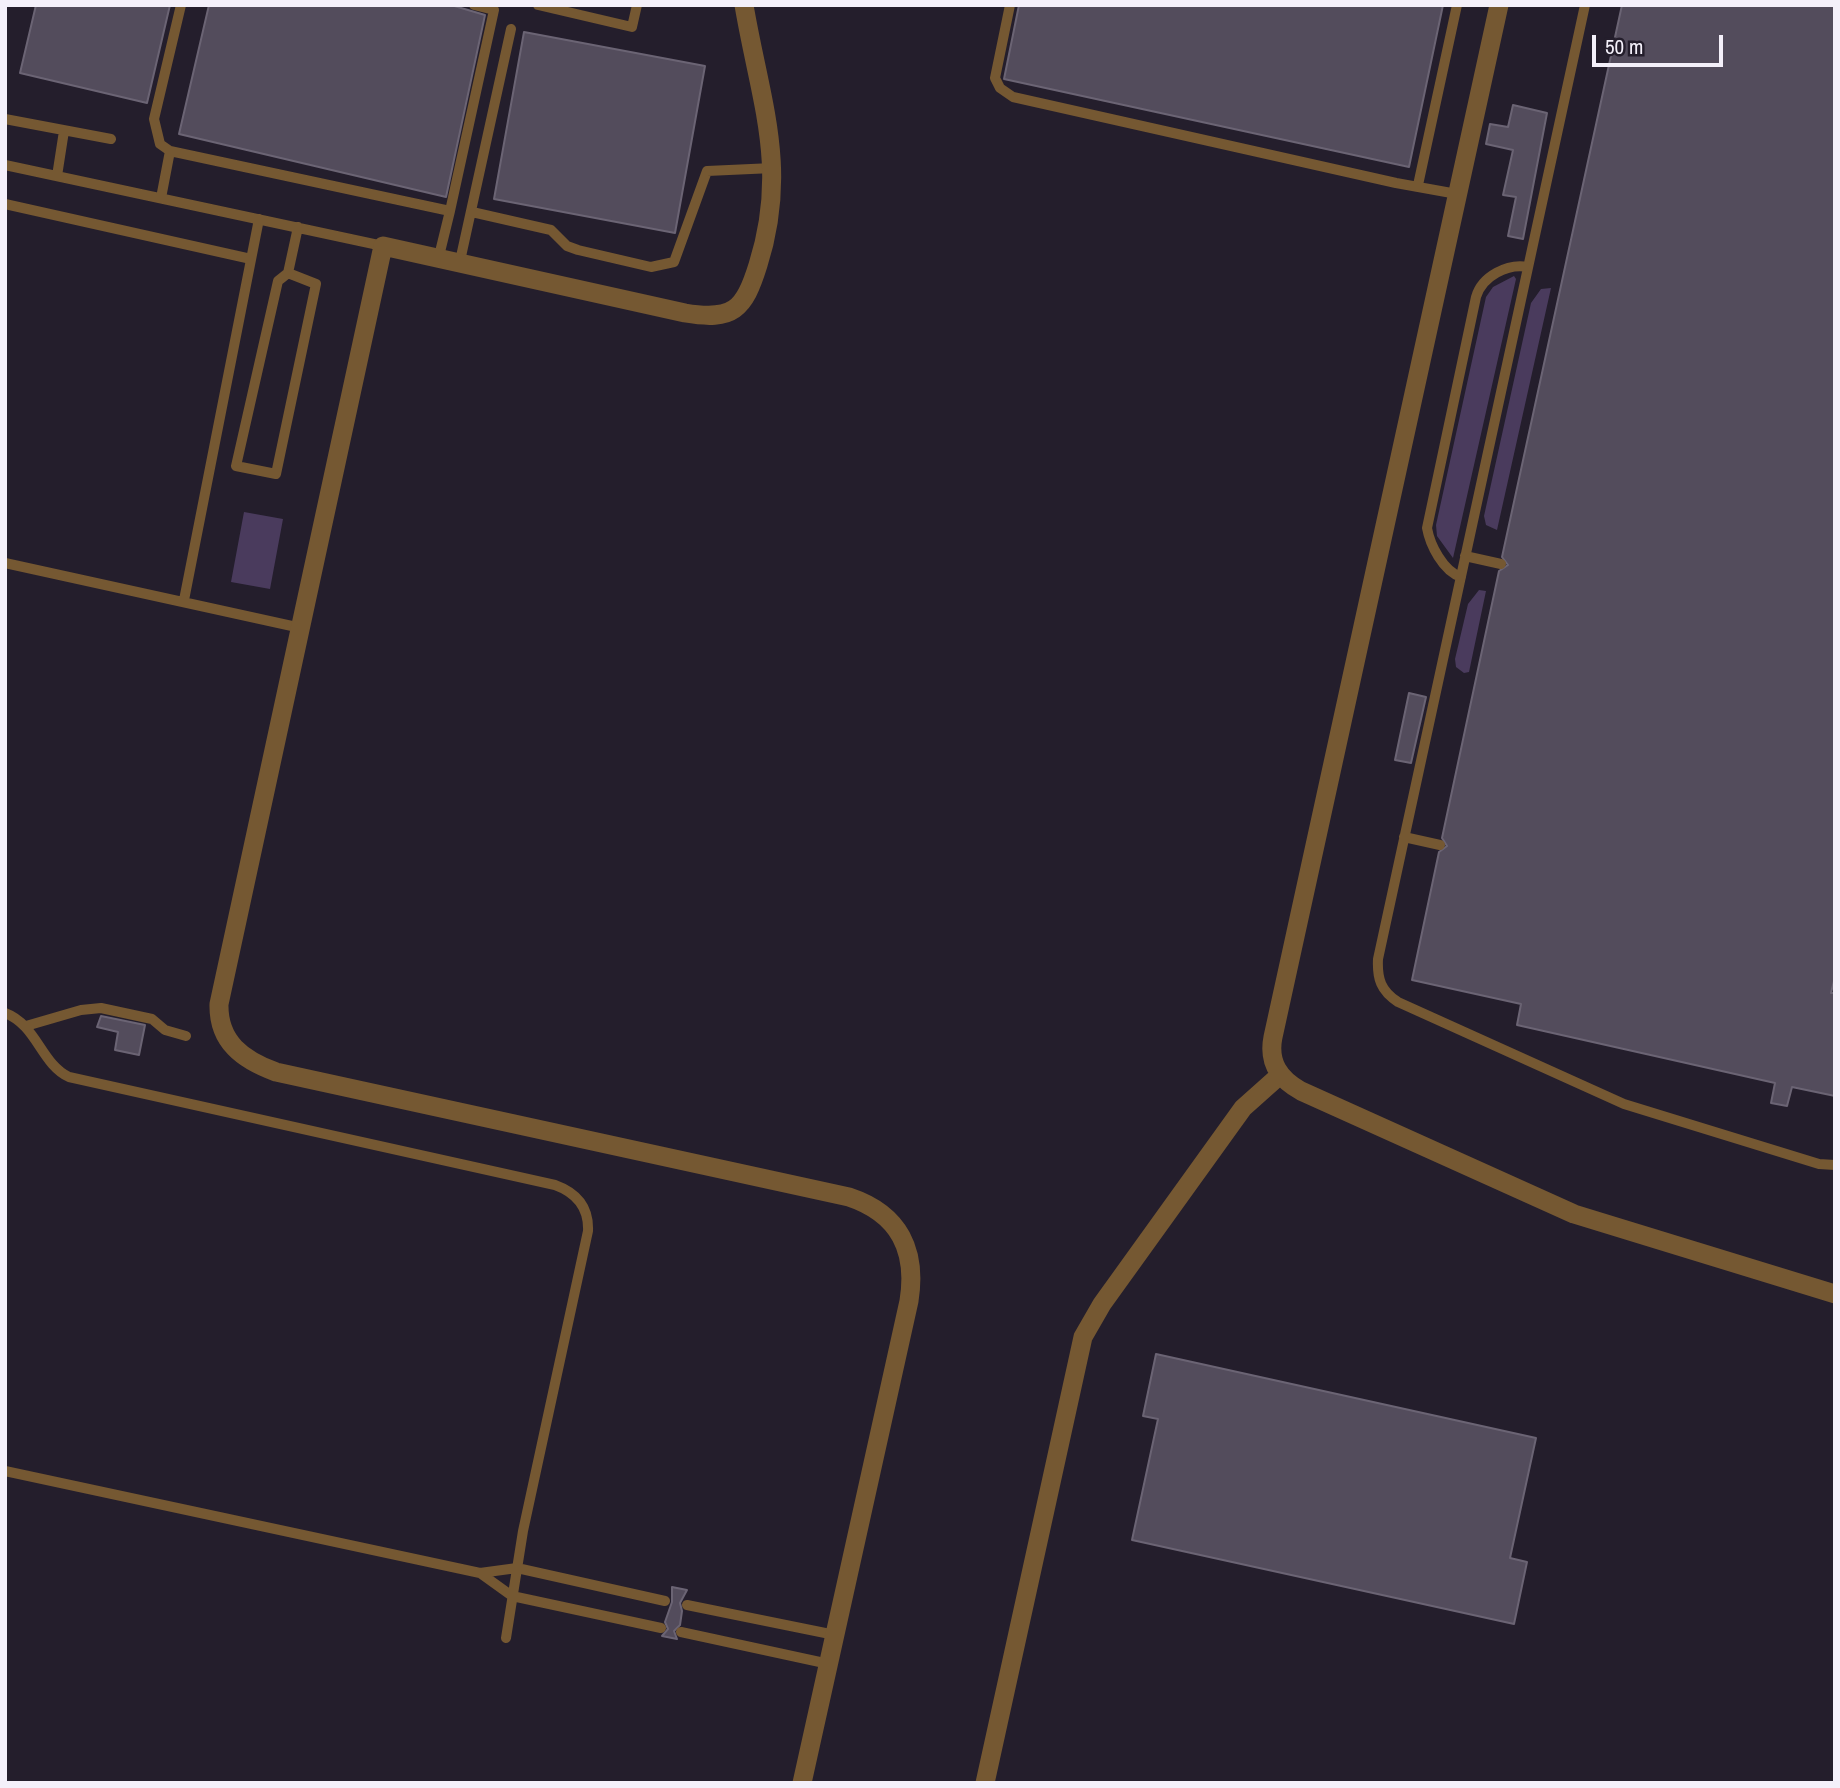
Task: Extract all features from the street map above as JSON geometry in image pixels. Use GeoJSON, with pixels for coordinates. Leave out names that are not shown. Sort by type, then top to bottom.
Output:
{"type":"FeatureCollection","features":[{"type":"Feature","properties":{"kind":"street"},"geometry":{"type":"LineString","coordinates":[[744,5],[769,125],[772,169],[769,215],[760,258],[744,301],[727,314],[685,313],[439,256],[383,246],[219,1004],[218,1019],[223,1033],[243,1058],[276,1072],[849,1197],[883,1215],[901,1235],[911,1259],[911,1284],[802,1783]]}},
{"type":"Feature","properties":{"kind":"street"},"geometry":{"type":"LineString","coordinates":[[1499,5],[1273,1037],[1272,1059],[1280,1075],[1307,1094],[1574,1214],[1835,1294]]}},
{"type":"Feature","properties":{"kind":"street"},"geometry":{"type":"LineString","coordinates":[[985,1783],[1083,1336],[1102,1304],[1243,1108],[1258,1091],[1280,1075]]}},
{"type":"Feature","properties":{"kind":"lane"},"geometry":{"type":"LineString","coordinates":[[181,5],[154,119],[155,135],[160,144],[170,151],[450,211]]}},
{"type":"Feature","properties":{"kind":"lane"},"geometry":{"type":"LineString","coordinates":[[439,256],[495,10],[474,5]]}},
{"type":"Feature","properties":{"kind":"lane"},"geometry":{"type":"LineString","coordinates":[[538,5],[632,27],[637,5]]}},
{"type":"Feature","properties":{"kind":"lane"},"geometry":{"type":"LineString","coordinates":[[1010,5],[995,73],[1000,88],[1013,97],[1396,183],[1457,194]]}},
{"type":"Feature","properties":{"kind":"lane"},"geometry":{"type":"LineString","coordinates":[[1418,185],[1457,5]]}},
{"type":"Feature","properties":{"kind":"lane"},"geometry":{"type":"LineString","coordinates":[[1585,5],[1404,837],[1378,960],[1378,979],[1392,999],[1624,1104],[1819,1164],[1835,1165]]}},
{"type":"Feature","properties":{"kind":"lane"},"geometry":{"type":"LineString","coordinates":[[460,261],[511,29]]}},
{"type":"Feature","properties":{"kind":"lane"},"geometry":{"type":"LineString","coordinates":[[5,119],[111,139]]}},
{"type":"Feature","properties":{"kind":"lane"},"geometry":{"type":"LineString","coordinates":[[57,176],[64,131]]}},
{"type":"Feature","properties":{"kind":"lane"},"geometry":{"type":"LineString","coordinates":[[161,198],[170,151]]}},
{"type":"Feature","properties":{"kind":"lane"},"geometry":{"type":"LineString","coordinates":[[5,164],[383,246]]}},
{"type":"Feature","properties":{"kind":"lane"},"geometry":{"type":"LineString","coordinates":[[472,212],[551,230],[567,246],[651,267],[674,262],[707,171],[772,169]]}},
{"type":"Feature","properties":{"kind":"lane"},"geometry":{"type":"LineString","coordinates":[[5,204],[251,258]]}},
{"type":"Feature","properties":{"kind":"lane"},"geometry":{"type":"LineString","coordinates":[[184,600],[259,219]]}},
{"type":"Feature","properties":{"kind":"lane"},"geometry":{"type":"LineString","coordinates":[[288,272],[316,284],[276,474],[236,466],[278,281],[288,272],[298,228]]}},
{"type":"Feature","properties":{"kind":"lane"},"geometry":{"type":"LineString","coordinates":[[1461,576],[1451,572],[1437,554],[1427,528],[1476,297],[1484,283],[1504,269],[1516,265],[1528,267]]}},
{"type":"Feature","properties":{"kind":"lane"},"geometry":{"type":"LineString","coordinates":[[1465,556],[1501,564]]}},
{"type":"Feature","properties":{"kind":"lane"},"geometry":{"type":"LineString","coordinates":[[5,564],[184,600],[302,628]]}},
{"type":"Feature","properties":{"kind":"lane"},"geometry":{"type":"LineString","coordinates":[[1404,837],[1440,845]]}},
{"type":"Feature","properties":{"kind":"lane"},"geometry":{"type":"LineString","coordinates":[[26,1026],[81,1010],[101,1009],[152,1019],[165,1030],[186,1036]]}},
{"type":"Feature","properties":{"kind":"lane"},"geometry":{"type":"LineString","coordinates":[[5,1013],[26,1026],[57,1069],[69,1077],[555,1185],[579,1200],[587,1215],[588,1231],[517,1568],[506,1638]]}},
{"type":"Feature","properties":{"kind":"lane"},"geometry":{"type":"LineString","coordinates":[[5,1471],[480,1573],[517,1568],[666,1601]]}},
{"type":"Feature","properties":{"kind":"lane"},"geometry":{"type":"LineString","coordinates":[[480,1573],[512,1596],[661,1628]]}},
{"type":"Feature","properties":{"kind":"lane"},"geometry":{"type":"LineString","coordinates":[[687,1605],[835,1635]]}},
{"type":"Feature","properties":{"kind":"lane"},"geometry":{"type":"LineString","coordinates":[[681,1632],[829,1664]]}},
{"type":"Feature","properties":{"kind":"shaded area"},"geometry":{"type":"Polygon","coordinates":[[[1514,276],[1516,279],[1453,558],[1437,536],[1436,525],[1486,297],[1493,287],[1514,276]]]}},
{"type":"Feature","properties":{"kind":"shaded area"},"geometry":{"type":"Polygon","coordinates":[[[1551,288],[1497,530],[1486,525],[1484,516],[1531,303],[1541,289],[1551,288]]]}},
{"type":"Feature","properties":{"kind":"shaded area"},"geometry":{"type":"Polygon","coordinates":[[[244,512],[283,519],[270,589],[231,582],[244,512]]]}},
{"type":"Feature","properties":{"kind":"shaded area"},"geometry":{"type":"Polygon","coordinates":[[[1479,590],[1486,591],[1469,672],[1464,673],[1456,667],[1455,659],[1468,604],[1479,590]]]}},
{"type":"Feature","properties":{"kind":"building"},"geometry":{"type":"Polygon","coordinates":[[[36,5],[170,5],[147,103],[20,73],[36,5]]]}},
{"type":"Feature","properties":{"kind":"building"},"geometry":{"type":"Polygon","coordinates":[[[209,5],[451,5],[485,15],[446,197],[179,134],[209,5]]]}},
{"type":"Feature","properties":{"kind":"building"},"geometry":{"type":"Polygon","coordinates":[[[1019,5],[1443,5],[1409,167],[1004,79],[1019,5]]]}},
{"type":"Feature","properties":{"kind":"building"},"geometry":{"type":"Polygon","coordinates":[[[1622,5],[1835,5],[1835,977],[1831,993],[1835,993],[1835,1096],[1792,1087],[1787,1106],[1771,1103],[1775,1083],[1517,1025],[1521,1004],[1412,980],[1439,852],[1447,846],[1442,838],[1499,571],[1508,565],[1502,557],[1622,5]]]}},
{"type":"Feature","properties":{"kind":"building"},"geometry":{"type":"Polygon","coordinates":[[[524,32],[705,66],[675,233],[494,199],[524,32]]]}},
{"type":"Feature","properties":{"kind":"building"},"geometry":{"type":"Polygon","coordinates":[[[1513,105],[1547,113],[1523,239],[1508,236],[1516,197],[1503,195],[1513,150],[1486,144],[1490,124],[1508,127],[1513,105]]]}},
{"type":"Feature","properties":{"kind":"building"},"geometry":{"type":"Polygon","coordinates":[[[1409,693],[1426,697],[1411,763],[1395,760],[1409,693]]]}},
{"type":"Feature","properties":{"kind":"building"},"geometry":{"type":"Polygon","coordinates":[[[101,1016],[145,1025],[139,1055],[115,1050],[118,1032],[97,1027],[101,1016]]]}},
{"type":"Feature","properties":{"kind":"building"},"geometry":{"type":"Polygon","coordinates":[[[1156,1354],[1536,1438],[1510,1558],[1527,1562],[1514,1624],[1132,1540],[1158,1419],[1143,1416],[1156,1354]]]}},
{"type":"Feature","properties":{"kind":"building"},"geometry":{"type":"Polygon","coordinates":[[[672,1587],[687,1590],[680,1603],[680,1625],[674,1631],[677,1639],[662,1636],[668,1629],[665,1622],[672,1602],[672,1587]]]}}]}
